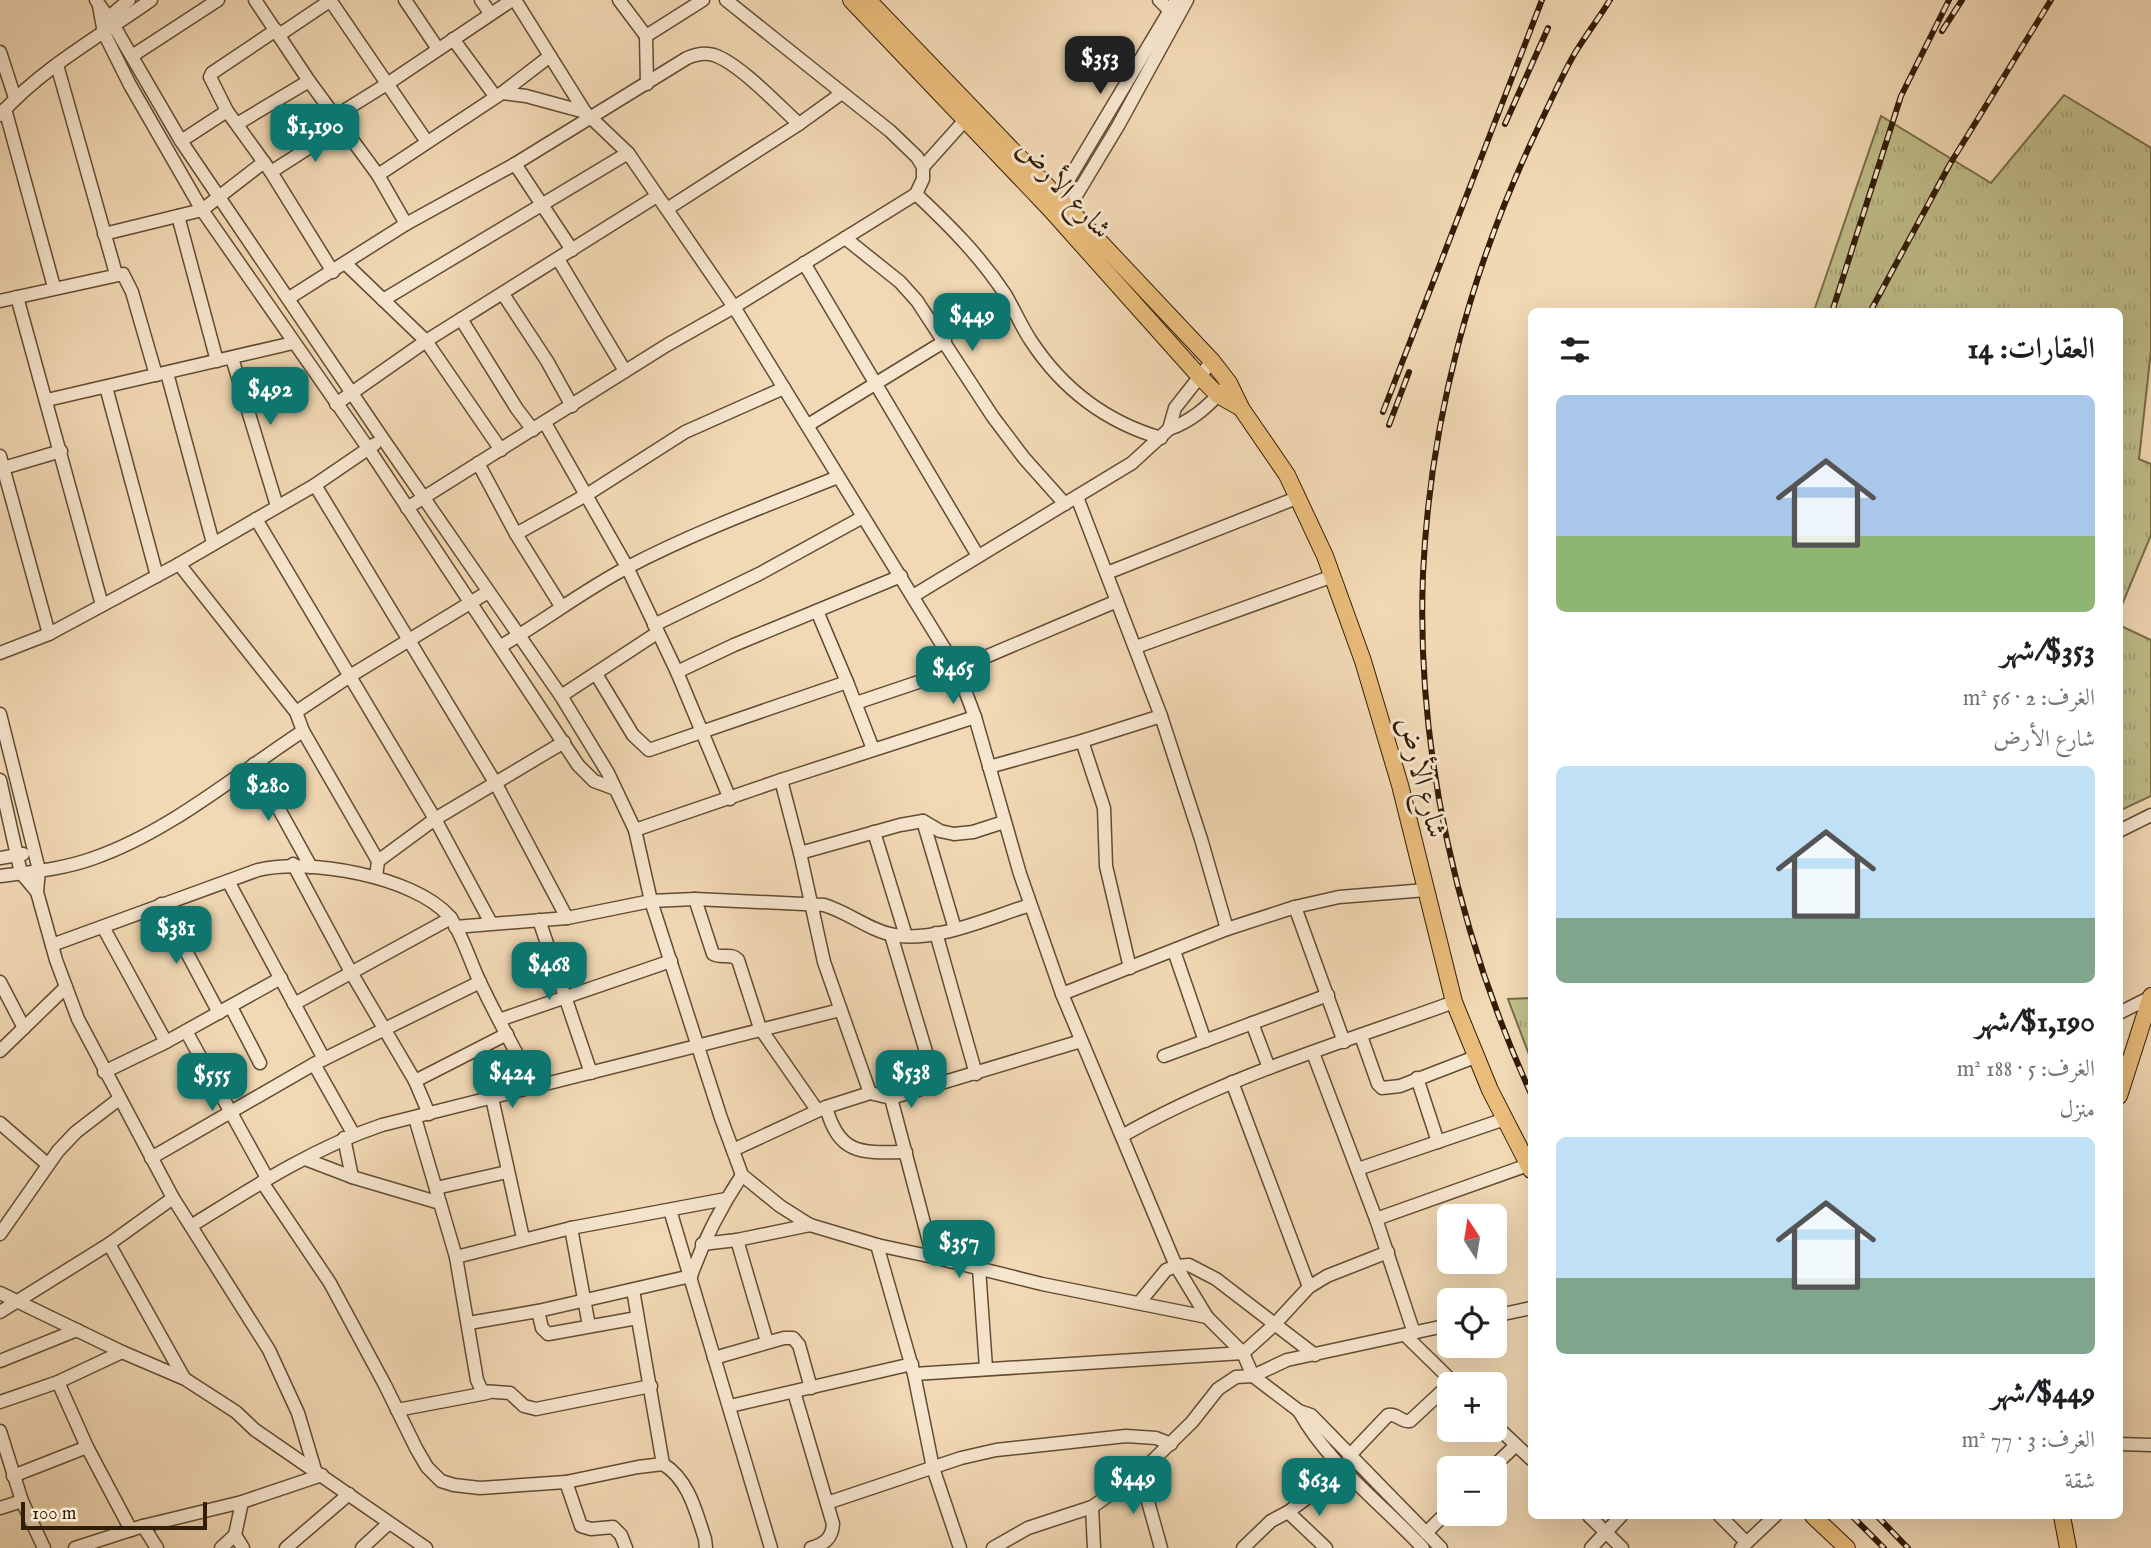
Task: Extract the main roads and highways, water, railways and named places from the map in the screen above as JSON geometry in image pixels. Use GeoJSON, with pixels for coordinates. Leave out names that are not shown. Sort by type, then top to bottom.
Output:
{"type":"FeatureCollection","features":[{"type":"Feature","properties":{"kind":"main road","name":"شارع الأرض"},"geometry":{"type":"LineString","coordinates":[[851,0],[965,120],[1212,361],[1224,389],[1241,408],[1273,454],[1298,497],[1333,576],[1363,661],[1397,774],[1454,1002],[1475,1057],[1528,1163]]}},
{"type":"Feature","properties":{"kind":"main road","name":"شارع الأرض"},"geometry":{"type":"LineString","coordinates":[[868,0],[1059,209],[1200,377],[1224,389]]}},
{"type":"Feature","properties":{"kind":"main road"},"geometry":{"type":"LineString","coordinates":[[2123,1084],[2151,997]]}},
{"type":"Feature","properties":{"kind":"main road"},"geometry":{"type":"LineString","coordinates":[[1816,1519],[1847,1548]]}},
{"type":"Feature","properties":{"kind":"main road"},"geometry":{"type":"LineString","coordinates":[[2063,1519],[2068,1548]]}},
{"type":"Feature","properties":{"kind":"railway"},"geometry":{"type":"LineString","coordinates":[[1383,412],[1542,0]]}},
{"type":"Feature","properties":{"kind":"railway"},"geometry":{"type":"LineString","coordinates":[[1528,1087],[1482,970],[1447,840],[1435,774],[1423,641],[1423,574],[1427,516],[1445,402],[1458,346],[1492,236],[1513,182],[1565,72],[1610,0]]}},
{"type":"Feature","properties":{"kind":"railway"},"geometry":{"type":"LineString","coordinates":[[1833,308],[1901,96],[1949,0]]}},
{"type":"Feature","properties":{"kind":"railway"},"geometry":{"type":"LineString","coordinates":[[1942,31],[1962,0]]}},
{"type":"Feature","properties":{"kind":"railway"},"geometry":{"type":"LineString","coordinates":[[1872,308],[1950,164],[2051,0]]}},
{"type":"Feature","properties":{"kind":"railway"},"geometry":{"type":"LineString","coordinates":[[1505,124],[1548,28]]}},
{"type":"Feature","properties":{"kind":"railway"},"geometry":{"type":"LineString","coordinates":[[1389,425],[1409,372]]}},
{"type":"Feature","properties":{"kind":"railway"},"geometry":{"type":"LineString","coordinates":[[1855,1519],[1884,1548]]}},
{"type":"Feature","properties":{"kind":"railway"},"geometry":{"type":"LineString","coordinates":[[1880,1519],[1908,1548]]}}]}
